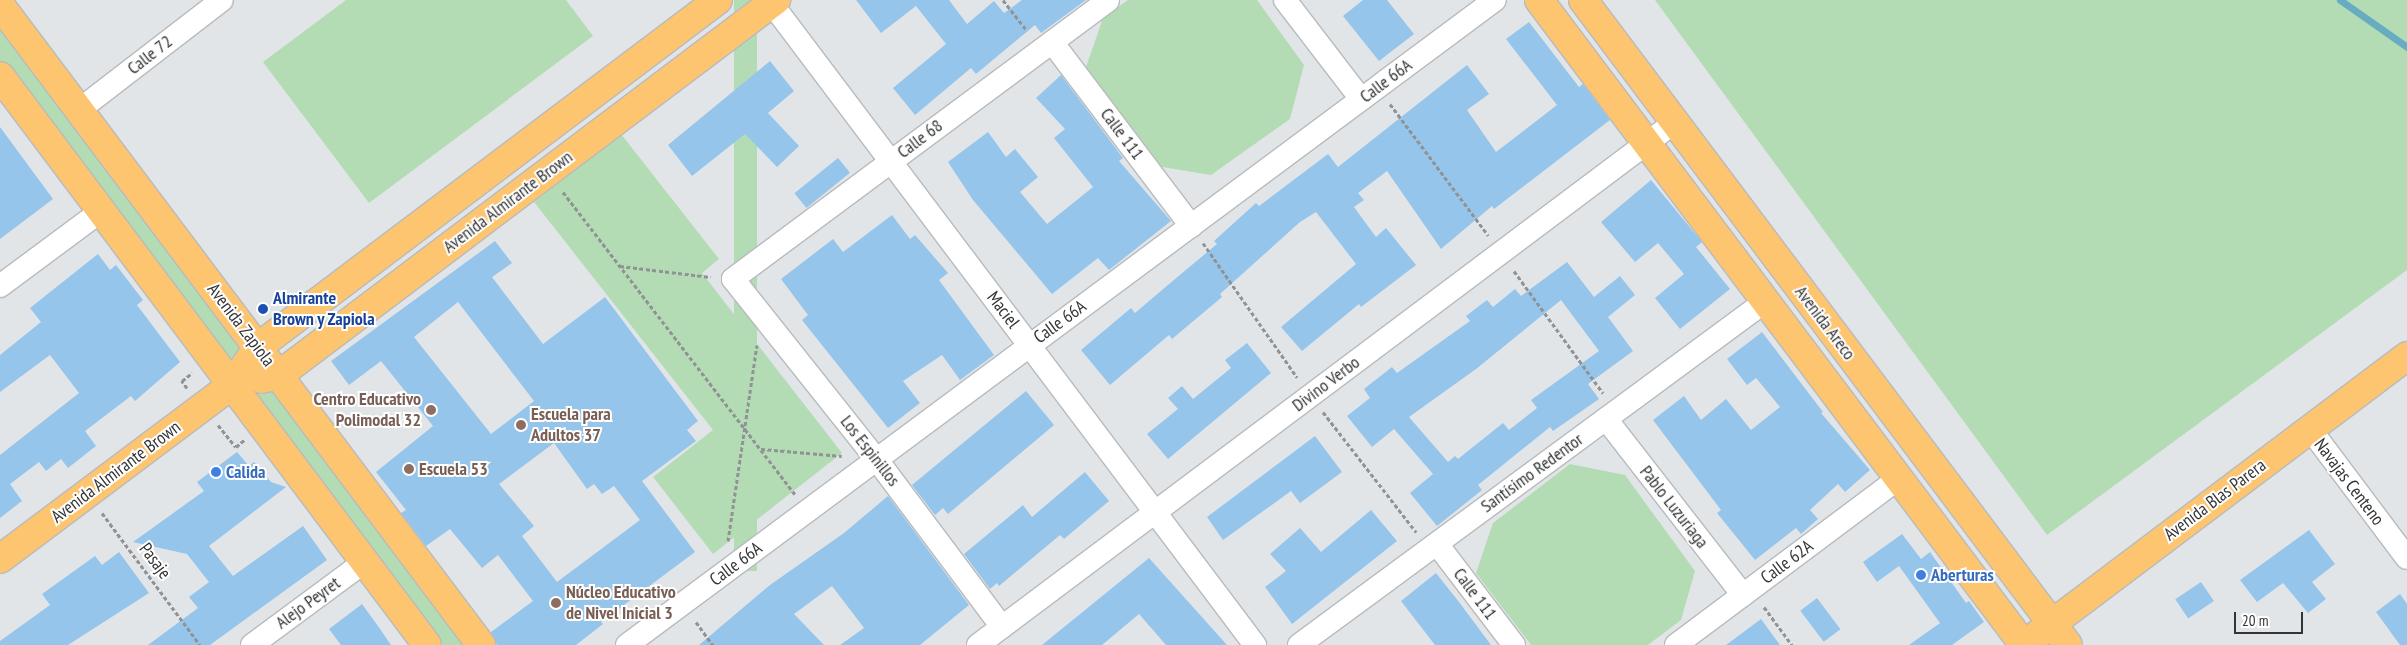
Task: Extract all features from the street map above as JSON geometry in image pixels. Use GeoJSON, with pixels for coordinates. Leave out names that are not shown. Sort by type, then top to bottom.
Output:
{"type":"FeatureCollection","features":[{"type":"Feature","properties":{"kind":"main road","name":"Avenida Almirante Brown"},"geometry":{"type":"LineString","coordinates":[[0,558],[232,385],[258,347],[718,0]]}},
{"type":"Feature","properties":{"kind":"main road","name":"Avenida Areco"},"geometry":{"type":"LineString","coordinates":[[1539,0],[2024,645]]}},
{"type":"Feature","properties":{"kind":"main road","name":"Avenida Areco"},"geometry":{"type":"LineString","coordinates":[[1583,0],[2068,645]]}},
{"type":"Feature","properties":{"kind":"main road","name":"Avenida Almirante Brown"},"geometry":{"type":"LineString","coordinates":[[232,385],[278,375],[772,1]]}},
{"type":"Feature","properties":{"kind":"main road","name":"Avenida Zapiola"},"geometry":{"type":"LineString","coordinates":[[3,17],[79,110],[481,645]]}},
{"type":"Feature","properties":{"kind":"main road"},"geometry":{"type":"LineString","coordinates":[[0,76],[427,645]]}},
{"type":"Feature","properties":{"kind":"main road","name":"Avenida Blas Parera"},"geometry":{"type":"LineString","coordinates":[[2024,645],[2407,356]]}},
{"type":"Feature","properties":{"kind":"street","name":"Calle 72"},"geometry":{"type":"LineString","coordinates":[[79,110],[222,0]]}},
{"type":"Feature","properties":{"kind":"street","name":"Calle 68"},"geometry":{"type":"LineString","coordinates":[[733,279],[1108,0]]}},
{"type":"Feature","properties":{"kind":"street"},"geometry":{"type":"LineString","coordinates":[[1285,0],[1361,99]]}},
{"type":"Feature","properties":{"kind":"street","name":"Calle 66A"},"geometry":{"type":"LineString","coordinates":[[627,645],[1495,0]]}},
{"type":"Feature","properties":{"kind":"street","name":"Maciel"},"geometry":{"type":"LineString","coordinates":[[772,1],[1255,645]]}},
{"type":"Feature","properties":{"kind":"street","name":"Calle 111"},"geometry":{"type":"LineString","coordinates":[[1047,46],[1191,226]]}},
{"type":"Feature","properties":{"kind":"street","name":"Divino Verbo"},"geometry":{"type":"LineString","coordinates":[[978,645],[1675,122]]}},
{"type":"Feature","properties":{"kind":"street"},"geometry":{"type":"LineString","coordinates":[[0,286],[101,211]]}},
{"type":"Feature","properties":{"kind":"street","name":"Los Espinillos"},"geometry":{"type":"LineString","coordinates":[[733,279],[877,460],[1002,627]]}},
{"type":"Feature","properties":{"kind":"street","name":"Santísimo Redentor"},"geometry":{"type":"LineString","coordinates":[[1299,645],[1766,301]]}},
{"type":"Feature","properties":{"kind":"street","name":"Pablo Luzuriaga"},"geometry":{"type":"LineString","coordinates":[[1606,419],[1747,592]]}},
{"type":"Feature","properties":{"kind":"street","name":"Navajas Centeno"},"geometry":{"type":"LineString","coordinates":[[2310,429],[2407,558]]}},
{"type":"Feature","properties":{"kind":"street","name":"Calle 62A"},"geometry":{"type":"LineString","coordinates":[[1676,645],[1899,478]]}},
{"type":"Feature","properties":{"kind":"street","name":"Calle 111"},"geometry":{"type":"LineString","coordinates":[[1437,544],[1514,645]]}},
{"type":"Feature","properties":{"kind":"street","name":"Alejo Peyret"},"geometry":{"type":"LineString","coordinates":[[252,645],[364,562]]}},
{"type":"Feature","properties":{"kind":"path"},"geometry":{"type":"LineString","coordinates":[[1003,0],[1047,46]]}},
{"type":"Feature","properties":{"kind":"path"},"geometry":{"type":"LineString","coordinates":[[547,172],[808,510]]}},
{"type":"Feature","properties":{"kind":"path"},"geometry":{"type":"LineString","coordinates":[[619,266],[733,279]]}},
{"type":"Feature","properties":{"kind":"path"},"geometry":{"type":"LineString","coordinates":[[723,573],[762,314]]}},
{"type":"Feature","properties":{"kind":"path"},"geometry":{"type":"LineString","coordinates":[[761,449],[877,460]]}},
{"type":"Feature","properties":{"kind":"path","name":"Pasaje"},"geometry":{"type":"LineString","coordinates":[[87,493],[200,645]]}},
{"type":"Feature","properties":{"kind":"path"},"geometry":{"type":"LineString","coordinates":[[1747,592],[1792,645]]}},
{"type":"Feature","properties":{"kind":"path"},"geometry":{"type":"LineString","coordinates":[[682,604],[713,645]]}},
{"type":"Feature","properties":{"kind":"green space"},"geometry":{"type":"Polygon","coordinates":[[[346,0],[566,0],[593,36],[369,203],[263,62],[346,0]]]}},
{"type":"Feature","properties":{"kind":"green space"},"geometry":{"type":"Polygon","coordinates":[[[734,0],[757,0],[757,571],[734,571],[734,0]]]}},
{"type":"Feature","properties":{"kind":"green space"},"geometry":{"type":"Polygon","coordinates":[[[1128,0],[1257,0],[1304,65],[1290,119],[1211,175],[1162,167],[1086,67],[1103,18],[1128,0]]]}},
{"type":"Feature","properties":{"kind":"green space"},"geometry":{"type":"Polygon","coordinates":[[[1655,0],[2407,0],[2407,270],[2047,535],[1655,0]]]}},
{"type":"Feature","properties":{"kind":"green space"},"geometry":{"type":"Polygon","coordinates":[[[0,18],[471,643],[469,645],[427,645],[0,78],[0,18]]]}},
{"type":"Feature","properties":{"kind":"green space"},"geometry":{"type":"Polygon","coordinates":[[[621,134],[719,259],[702,273],[842,453],[713,554],[653,477],[713,430],[534,202],[621,134]]]}},
{"type":"Feature","properties":{"kind":"green space"},"geometry":{"type":"Polygon","coordinates":[[[1570,464],[1625,475],[1695,571],[1681,620],[1648,645],[1531,645],[1476,573],[1493,523],[1570,464]]]}},
{"type":"Feature","properties":{"kind":"building"},"geometry":{"type":"Polygon","coordinates":[[[856,0],[949,0],[967,24],[994,1],[1004,13],[1022,0],[1086,0],[1041,33],[1035,25],[976,74],[971,68],[915,115],[893,88],[946,44],[916,6],[881,33],[856,0]]]}},
{"type":"Feature","properties":{"kind":"building"},"geometry":{"type":"Polygon","coordinates":[[[1363,0],[1387,0],[1414,34],[1379,61],[1343,16],[1363,0]]]}},
{"type":"Feature","properties":{"kind":"building"},"geometry":{"type":"Polygon","coordinates":[[[1529,22],[1579,87],[1583,84],[1610,120],[1494,209],[1492,206],[1441,249],[1387,171],[1358,193],[1364,200],[1354,207],[1376,237],[1386,228],[1416,265],[1361,307],[1359,304],[1302,351],[1281,327],[1356,264],[1316,212],[1300,222],[1220,294],[1222,297],[1172,339],[1169,335],[1110,385],[1081,350],[1131,308],[1135,313],[1217,244],[1214,241],[1256,203],[1259,206],[1328,154],[1338,167],[1467,65],[1489,94],[1467,110],[1496,152],[1557,105],[1506,39],[1529,22]]]}},
{"type":"Feature","properties":{"kind":"building"},"geometry":{"type":"Polygon","coordinates":[[[770,61],[794,91],[768,113],[799,146],[777,167],[745,134],[692,176],[668,145],[770,61]]]}},
{"type":"Feature","properties":{"kind":"building"},"geometry":{"type":"Polygon","coordinates":[[[1061,75],[1123,158],[1119,161],[1171,221],[1109,270],[1098,258],[1052,294],[973,200],[948,162],[988,132],[1006,157],[1015,149],[1038,177],[1020,192],[1047,224],[1093,187],[1054,138],[1065,129],[1036,98],[1061,75]]]}},
{"type":"Feature","properties":{"kind":"building"},"geometry":{"type":"Polygon","coordinates":[[[0,127],[53,199],[0,239],[0,127]]]}},
{"type":"Feature","properties":{"kind":"building"},"geometry":{"type":"Polygon","coordinates":[[[838,158],[850,173],[806,208],[794,193],[838,158]]]}},
{"type":"Feature","properties":{"kind":"building"},"geometry":{"type":"Polygon","coordinates":[[[1651,180],[1702,242],[1696,247],[1730,289],[1680,329],[1655,298],[1684,274],[1658,243],[1635,262],[1601,222],[1651,180]]]}},
{"type":"Feature","properties":{"kind":"building"},"geometry":{"type":"Polygon","coordinates":[[[892,215],[910,239],[915,235],[948,273],[939,280],[994,355],[960,380],[942,355],[903,381],[920,403],[888,428],[802,320],[808,315],[781,279],[833,239],[843,252],[892,215]]]}},
{"type":"Feature","properties":{"kind":"building"},"geometry":{"type":"Polygon","coordinates":[[[495,241],[512,263],[492,277],[543,344],[605,297],[698,421],[687,430],[696,441],[642,481],[695,552],[601,622],[603,624],[576,645],[497,645],[491,632],[533,601],[498,555],[482,568],[450,529],[426,546],[401,513],[406,510],[376,472],[433,426],[381,361],[349,385],[331,361],[495,241]],[[458,302],[414,337],[491,434],[534,401],[458,302]],[[554,443],[499,484],[534,526],[522,536],[557,582],[640,520],[614,486],[602,494],[594,484],[587,489],[554,443]]]}},
{"type":"Feature","properties":{"kind":"building"},"geometry":{"type":"Polygon","coordinates":[[[98,254],[110,270],[116,265],[143,300],[137,305],[180,362],[135,401],[131,396],[85,431],[96,446],[68,468],[61,459],[46,471],[39,462],[10,484],[22,501],[0,518],[0,455],[79,393],[50,355],[0,392],[0,355],[41,322],[30,308],[98,254]]]}},
{"type":"Feature","properties":{"kind":"building"},"geometry":{"type":"Polygon","coordinates":[[[1567,262],[1594,297],[1620,276],[1635,295],[1608,317],[1633,351],[1588,384],[1599,399],[1553,431],[1550,427],[1478,485],[1482,490],[1437,526],[1410,493],[1433,474],[1394,429],[1372,447],[1347,416],[1370,398],[1364,389],[1392,367],[1397,373],[1470,321],[1466,316],[1487,300],[1493,307],[1515,289],[1521,296],[1567,262]],[[1561,300],[1476,369],[1409,417],[1448,462],[1455,456],[1458,459],[1503,423],[1509,430],[1537,408],[1531,400],[1599,351],[1561,300]]]}},
{"type":"Feature","properties":{"kind":"building"},"geometry":{"type":"Polygon","coordinates":[[[1762,332],[1823,412],[1821,413],[1870,470],[1845,492],[1838,484],[1810,510],[1818,519],[1801,534],[1796,528],[1755,560],[1717,513],[1721,510],[1653,420],[1684,396],[1701,420],[1726,399],[1751,430],[1780,407],[1756,378],[1747,385],[1727,359],[1762,332]]]}},
{"type":"Feature","properties":{"kind":"building"},"geometry":{"type":"Polygon","coordinates":[[[1247,343],[1271,373],[1168,459],[1147,434],[1178,409],[1168,398],[1182,386],[1193,399],[1231,368],[1225,360],[1247,343]]]}},
{"type":"Feature","properties":{"kind":"building"},"geometry":{"type":"Polygon","coordinates":[[[1026,391],[1054,425],[948,514],[943,508],[935,515],[912,485],[1026,391]]]}},
{"type":"Feature","properties":{"kind":"building"},"geometry":{"type":"Polygon","coordinates":[[[1315,436],[1342,472],[1300,503],[1291,491],[1223,540],[1207,517],[1315,436]]]}},
{"type":"Feature","properties":{"kind":"building"},"geometry":{"type":"Polygon","coordinates":[[[237,452],[249,466],[254,462],[271,482],[286,487],[209,546],[233,576],[303,526],[327,560],[210,645],[148,645],[198,608],[189,597],[209,582],[187,554],[133,542],[204,491],[197,482],[237,452]]]}},
{"type":"Feature","properties":{"kind":"building"},"geometry":{"type":"Polygon","coordinates":[[[1085,472],[1109,501],[1064,539],[1060,535],[999,586],[997,583],[990,589],[964,554],[1023,505],[1032,517],[1085,472]]]}},
{"type":"Feature","properties":{"kind":"building"},"geometry":{"type":"Polygon","coordinates":[[[888,496],[969,605],[920,645],[840,645],[864,628],[832,586],[794,614],[824,645],[699,645],[770,585],[844,533],[888,496]]]}},
{"type":"Feature","properties":{"kind":"building"},"geometry":{"type":"Polygon","coordinates":[[[1371,510],[1397,541],[1292,624],[1265,587],[1286,571],[1270,554],[1300,528],[1321,552],[1371,510]]]}},
{"type":"Feature","properties":{"kind":"building"},"geometry":{"type":"Polygon","coordinates":[[[2309,530],[2335,564],[2312,582],[2326,599],[2308,613],[2283,583],[2257,602],[2240,580],[2309,530]]]}},
{"type":"Feature","properties":{"kind":"building"},"geometry":{"type":"Polygon","coordinates":[[[1902,534],[1921,559],[1930,552],[1966,603],[1969,601],[1984,622],[1952,645],[1909,645],[1940,623],[1899,566],[1877,582],[1863,562],[1902,534]]]}},
{"type":"Feature","properties":{"kind":"building"},"geometry":{"type":"Polygon","coordinates":[[[119,552],[149,593],[68,645],[0,645],[0,641],[50,605],[42,594],[95,556],[102,565],[119,552]]]}},
{"type":"Feature","properties":{"kind":"building"},"geometry":{"type":"Polygon","coordinates":[[[1149,558],[1227,645],[1166,645],[1139,614],[1102,645],[1042,645],[1149,558]]]}},
{"type":"Feature","properties":{"kind":"building"},"geometry":{"type":"Polygon","coordinates":[[[1436,573],[1491,645],[1435,645],[1401,601],[1436,573]]]}},
{"type":"Feature","properties":{"kind":"building"},"geometry":{"type":"Polygon","coordinates":[[[2201,582],[2214,601],[2188,618],[2175,599],[2201,582]]]}},
{"type":"Feature","properties":{"kind":"building"},"geometry":{"type":"Polygon","coordinates":[[[2400,594],[2407,604],[2407,645],[2400,645],[2376,612],[2400,594]]]}},
{"type":"Feature","properties":{"kind":"building"},"geometry":{"type":"Polygon","coordinates":[[[1817,598],[1840,629],[1824,642],[1800,611],[1817,598]]]}},
{"type":"Feature","properties":{"kind":"building"},"geometry":{"type":"Polygon","coordinates":[[[362,604],[391,645],[341,645],[329,629],[362,604]]]}},
{"type":"Feature","properties":{"kind":"building"},"geometry":{"type":"Polygon","coordinates":[[[1761,619],[1780,645],[1726,645],[1761,619]]]}},
{"type":"Feature","properties":{"kind":"waterway"},"geometry":{"type":"LineString","coordinates":[[2340,0],[2407,47]]}},
{"type":"Feature","properties":{"kind":"place","name":"Almirante Brown y Zapiola"},"geometry":{"type":"Point","coordinates":[263,309]}},
{"type":"Feature","properties":{"kind":"place","name":"Centro Educativo Polimodal 32"},"geometry":{"type":"Point","coordinates":[431,410]}},
{"type":"Feature","properties":{"kind":"place","name":"Escuela para Adultos 37"},"geometry":{"type":"Point","coordinates":[521,425]}},
{"type":"Feature","properties":{"kind":"place","name":"Escuela 53"},"geometry":{"type":"Point","coordinates":[409,469]}},
{"type":"Feature","properties":{"kind":"place","name":"Calida"},"geometry":{"type":"Point","coordinates":[216,472]}},
{"type":"Feature","properties":{"kind":"place","name":"Aberturas"},"geometry":{"type":"Point","coordinates":[1921,575]}},
{"type":"Feature","properties":{"kind":"place","name":"Núcleo Educativo de Nivel Inicial 3"},"geometry":{"type":"Point","coordinates":[556,603]}}]}
